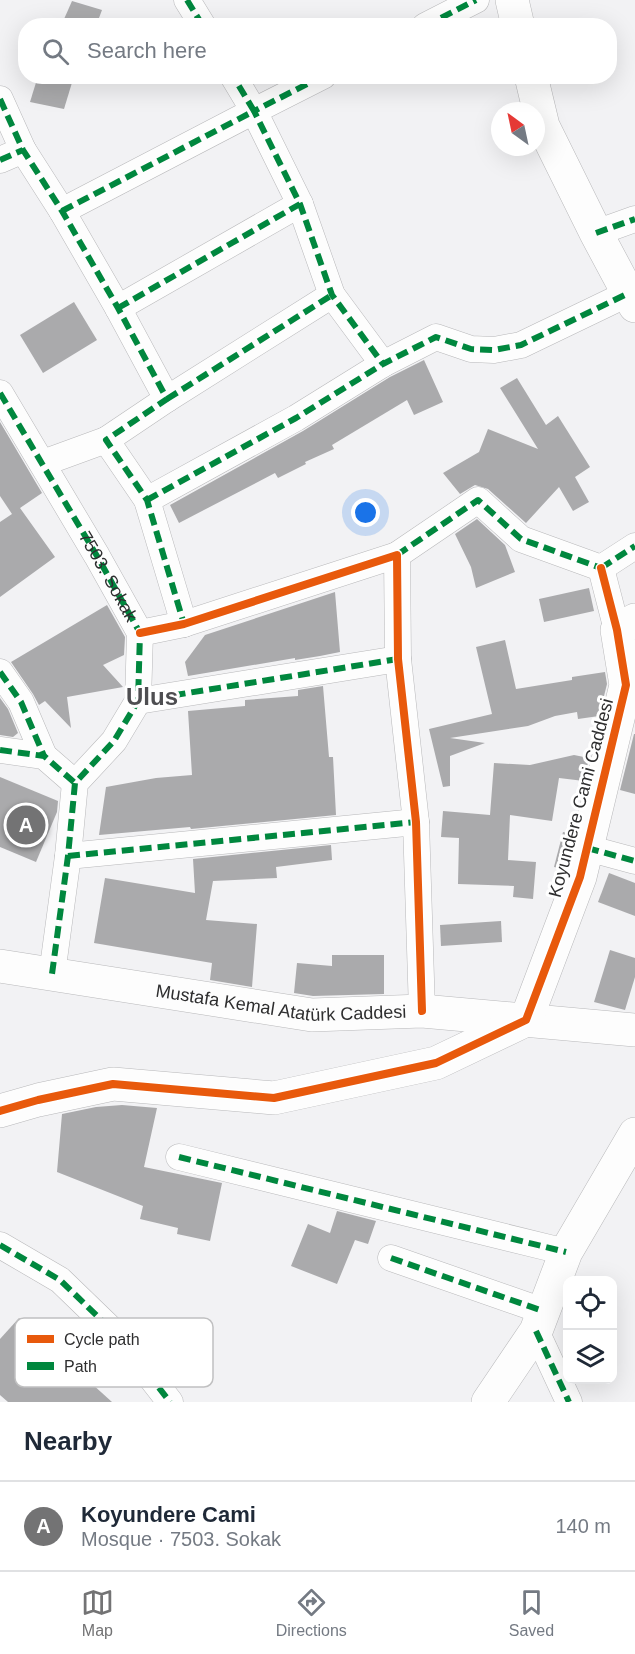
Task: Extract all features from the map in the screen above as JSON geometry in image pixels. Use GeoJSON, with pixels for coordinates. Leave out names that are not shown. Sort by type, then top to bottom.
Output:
{"type":"FeatureCollection","features":[{"type":"Feature","properties":{"kind":"street"},"geometry":{"type":"LineString","coordinates":[[187,0],[198,18]]}},
{"type":"Feature","properties":{"kind":"street"},"geometry":{"type":"LineString","coordinates":[[441,18],[476,0]]}},
{"type":"Feature","properties":{"kind":"street"},"geometry":{"type":"LineString","coordinates":[[512,0],[516,18]]}},
{"type":"Feature","properties":{"kind":"street"},"geometry":{"type":"LineString","coordinates":[[238,84],[254,111],[300,204],[332,295],[383,364]]}},
{"type":"Feature","properties":{"kind":"street"},"geometry":{"type":"LineString","coordinates":[[62,211],[307,84]]}},
{"type":"Feature","properties":{"kind":"street"},"geometry":{"type":"LineString","coordinates":[[147,500],[296,418],[383,364],[436,338],[471,349],[494,350],[521,345],[631,300],[543,126],[533,84]]}},
{"type":"Feature","properties":{"kind":"street"},"geometry":{"type":"LineString","coordinates":[[0,99],[11,155],[62,211],[167,399]]}},
{"type":"Feature","properties":{"kind":"street"},"geometry":{"type":"LineString","coordinates":[[118,308],[300,204]]}},
{"type":"Feature","properties":{"kind":"street"},"geometry":{"type":"LineString","coordinates":[[596,233],[635,219]]}},
{"type":"Feature","properties":{"kind":"street"},"geometry":{"type":"LineString","coordinates":[[42,463],[106,440],[332,295]]}},
{"type":"Feature","properties":{"kind":"street","name":"7503. Sokak"},"geometry":{"type":"LineString","coordinates":[[0,393],[140,633],[138,701],[114,741],[75,783]]}},
{"type":"Feature","properties":{"kind":"street"},"geometry":{"type":"LineString","coordinates":[[106,440],[147,500],[184,624]]}},
{"type":"Feature","properties":{"kind":"street"},"geometry":{"type":"LineString","coordinates":[[140,633],[184,624],[397,555],[478,500],[521,539],[601,568],[626,625],[631,686]]}},
{"type":"Feature","properties":{"kind":"street"},"geometry":{"type":"LineString","coordinates":[[601,568],[635,546]]}},
{"type":"Feature","properties":{"kind":"street"},"geometry":{"type":"LineString","coordinates":[[397,555],[398,659],[416,822],[422,1011]]}},
{"type":"Feature","properties":{"kind":"street"},"geometry":{"type":"LineString","coordinates":[[138,701],[398,659]]}},
{"type":"Feature","properties":{"kind":"street"},"geometry":{"type":"LineString","coordinates":[[0,672],[21,702],[44,756],[75,783],[52,974]]}},
{"type":"Feature","properties":{"kind":"street","name":"Koyundere Cami Caddesi"},"geometry":{"type":"LineString","coordinates":[[526,1020],[580,877],[631,686]]}},
{"type":"Feature","properties":{"kind":"street"},"geometry":{"type":"LineString","coordinates":[[0,750],[44,756]]}},
{"type":"Feature","properties":{"kind":"street"},"geometry":{"type":"LineString","coordinates":[[68,856],[416,822]]}},
{"type":"Feature","properties":{"kind":"street"},"geometry":{"type":"LineString","coordinates":[[587,848],[635,861]]}},
{"type":"Feature","properties":{"kind":"street","name":"Mustafa Kemal Atatürk Caddesi"},"geometry":{"type":"LineString","coordinates":[[0,966],[312,1015],[422,1011],[635,1030]]}},
{"type":"Feature","properties":{"kind":"street"},"geometry":{"type":"LineString","coordinates":[[0,1111],[38,1100],[113,1084],[274,1098],[436,1064],[526,1020]]}},
{"type":"Feature","properties":{"kind":"street"},"geometry":{"type":"LineString","coordinates":[[488,1402],[539,1321],[566,1252],[635,1134]]}},
{"type":"Feature","properties":{"kind":"street"},"geometry":{"type":"LineString","coordinates":[[179,1157],[566,1252]]}},
{"type":"Feature","properties":{"kind":"street"},"geometry":{"type":"LineString","coordinates":[[0,1245],[60,1280],[99,1318]]}},
{"type":"Feature","properties":{"kind":"street"},"geometry":{"type":"LineString","coordinates":[[391,1258],[539,1321],[569,1402]]}},
{"type":"Feature","properties":{"kind":"street"},"geometry":{"type":"LineString","coordinates":[[158,1387],[170,1402]]}},
{"type":"Feature","properties":{"kind":"building"},"geometry":{"type":"Polygon","coordinates":[[[72,1],[102,10],[99,18],[65,18],[72,1]]]}},
{"type":"Feature","properties":{"kind":"building"},"geometry":{"type":"Polygon","coordinates":[[[36,84],[72,84],[64,109],[30,102],[36,84]]]}},
{"type":"Feature","properties":{"kind":"building"},"geometry":{"type":"Polygon","coordinates":[[[74,302],[97,340],[43,373],[20,335],[74,302]]]}},
{"type":"Feature","properties":{"kind":"building"},"geometry":{"type":"Polygon","coordinates":[[[424,360],[443,402],[414,415],[407,400],[332,445],[334,449],[278,478],[275,473],[179,523],[170,505],[303,431],[390,377],[424,360]]]}},
{"type":"Feature","properties":{"kind":"building"},"geometry":{"type":"Polygon","coordinates":[[[517,378],[546,425],[558,416],[590,467],[575,477],[589,502],[573,511],[559,487],[526,523],[488,489],[475,485],[460,494],[443,473],[479,452],[488,429],[538,449],[500,388],[517,378]]]}},
{"type":"Feature","properties":{"kind":"building"},"geometry":{"type":"Polygon","coordinates":[[[0,422],[42,493],[20,508],[55,557],[0,597],[0,522],[12,514],[0,496],[0,422]]]}},
{"type":"Feature","properties":{"kind":"building"},"geometry":{"type":"Polygon","coordinates":[[[477,519],[505,545],[515,572],[476,588],[471,567],[455,534],[477,519]]]}},
{"type":"Feature","properties":{"kind":"building"},"geometry":{"type":"Polygon","coordinates":[[[589,588],[594,611],[544,622],[539,599],[589,588]]]}},
{"type":"Feature","properties":{"kind":"building"},"geometry":{"type":"Polygon","coordinates":[[[335,592],[340,652],[188,676],[185,662],[205,635],[335,592]]]}},
{"type":"Feature","properties":{"kind":"building"},"geometry":{"type":"Polygon","coordinates":[[[107,605],[125,637],[124,655],[103,665],[123,687],[67,697],[71,728],[45,701],[39,705],[11,662],[107,605]]]}},
{"type":"Feature","properties":{"kind":"building"},"geometry":{"type":"Polygon","coordinates":[[[505,640],[516,689],[605,672],[607,684],[599,716],[578,719],[577,712],[555,716],[528,726],[450,738],[485,743],[450,756],[450,786],[443,787],[429,729],[492,714],[476,647],[505,640]]]}},
{"type":"Feature","properties":{"kind":"building"},"geometry":{"type":"Polygon","coordinates":[[[323,686],[329,757],[333,757],[336,815],[99,835],[106,787],[156,778],[192,775],[188,711],[245,706],[245,700],[298,696],[298,690],[323,686]]]}},
{"type":"Feature","properties":{"kind":"building"},"geometry":{"type":"Polygon","coordinates":[[[0,698],[8,709],[18,733],[13,737],[0,735],[0,698]]]}},
{"type":"Feature","properties":{"kind":"building"},"geometry":{"type":"Polygon","coordinates":[[[635,734],[635,794],[620,790],[635,734]]]}},
{"type":"Feature","properties":{"kind":"building"},"geometry":{"type":"Polygon","coordinates":[[[574,755],[589,758],[584,781],[559,778],[552,821],[510,815],[508,860],[536,862],[533,899],[513,897],[514,886],[458,884],[459,838],[441,837],[443,811],[490,815],[494,763],[530,765],[574,755]]]}},
{"type":"Feature","properties":{"kind":"building"},"geometry":{"type":"Polygon","coordinates":[[[0,777],[58,801],[57,812],[36,862],[0,847],[0,777]]]}},
{"type":"Feature","properties":{"kind":"building"},"geometry":{"type":"Polygon","coordinates":[[[563,832],[571,834],[563,869],[554,867],[563,832]]]}},
{"type":"Feature","properties":{"kind":"building"},"geometry":{"type":"Polygon","coordinates":[[[331,845],[332,860],[276,867],[277,878],[213,881],[206,920],[257,924],[252,987],[210,980],[212,963],[94,943],[105,878],[195,893],[193,859],[331,845]]]}},
{"type":"Feature","properties":{"kind":"building"},"geometry":{"type":"Polygon","coordinates":[[[609,873],[635,883],[635,916],[598,902],[609,873]]]}},
{"type":"Feature","properties":{"kind":"building"},"geometry":{"type":"Polygon","coordinates":[[[501,921],[502,942],[441,946],[440,925],[501,921]]]}},
{"type":"Feature","properties":{"kind":"building"},"geometry":{"type":"Polygon","coordinates":[[[610,950],[635,958],[635,977],[625,1010],[594,1002],[610,950]]]}},
{"type":"Feature","properties":{"kind":"building"},"geometry":{"type":"Polygon","coordinates":[[[332,955],[384,955],[384,994],[313,996],[294,993],[297,963],[332,966],[332,955]]]}},
{"type":"Feature","properties":{"kind":"building"},"geometry":{"type":"Polygon","coordinates":[[[122,1105],[157,1108],[144,1167],[222,1183],[210,1241],[177,1234],[178,1228],[140,1219],[143,1206],[57,1172],[62,1114],[96,1107],[122,1105]]]}},
{"type":"Feature","properties":{"kind":"building"},"geometry":{"type":"Polygon","coordinates":[[[337,1211],[376,1221],[368,1244],[355,1240],[337,1284],[291,1266],[308,1224],[330,1233],[337,1211]]]}},
{"type":"Feature","properties":{"kind":"building"},"geometry":{"type":"Polygon","coordinates":[[[15,1322],[15,1387],[95,1387],[112,1402],[8,1402],[0,1395],[0,1339],[15,1322]]]}},
{"type":"Feature","properties":{"kind":"marked path"},"geometry":{"type":"LineString","coordinates":[[187,0],[198,18]]}},
{"type":"Feature","properties":{"kind":"marked path"},"geometry":{"type":"LineString","coordinates":[[441,18],[476,0]]}},
{"type":"Feature","properties":{"kind":"marked path"},"geometry":{"type":"LineString","coordinates":[[62,211],[254,111],[238,84]]}},
{"type":"Feature","properties":{"kind":"marked path"},"geometry":{"type":"LineString","coordinates":[[307,84],[254,111],[300,204],[332,295],[383,364]]}},
{"type":"Feature","properties":{"kind":"marked path"},"geometry":{"type":"LineString","coordinates":[[0,99],[23,150],[62,211],[167,399],[106,440],[147,500],[184,624]]}},
{"type":"Feature","properties":{"kind":"marked path"},"geometry":{"type":"LineString","coordinates":[[0,160],[23,150]]}},
{"type":"Feature","properties":{"kind":"marked path"},"geometry":{"type":"LineString","coordinates":[[118,308],[300,204]]}},
{"type":"Feature","properties":{"kind":"marked path"},"geometry":{"type":"LineString","coordinates":[[596,233],[635,219]]}},
{"type":"Feature","properties":{"kind":"marked path"},"geometry":{"type":"LineString","coordinates":[[147,500],[296,418],[383,364],[436,337],[471,349],[494,350],[521,345],[627,294]]}},
{"type":"Feature","properties":{"kind":"marked path"},"geometry":{"type":"LineString","coordinates":[[167,399],[332,295]]}},
{"type":"Feature","properties":{"kind":"marked path"},"geometry":{"type":"LineString","coordinates":[[0,393],[140,633],[138,701],[114,741],[75,783],[52,974]]}},
{"type":"Feature","properties":{"kind":"marked path"},"geometry":{"type":"LineString","coordinates":[[397,555],[478,500],[521,539],[601,568]]}},
{"type":"Feature","properties":{"kind":"marked path"},"geometry":{"type":"LineString","coordinates":[[601,568],[635,546]]}},
{"type":"Feature","properties":{"kind":"marked path"},"geometry":{"type":"LineString","coordinates":[[138,701],[398,659]]}},
{"type":"Feature","properties":{"kind":"marked path"},"geometry":{"type":"LineString","coordinates":[[0,672],[21,702],[44,756]]}},
{"type":"Feature","properties":{"kind":"marked path"},"geometry":{"type":"LineString","coordinates":[[0,750],[44,756],[75,783]]}},
{"type":"Feature","properties":{"kind":"marked path"},"geometry":{"type":"LineString","coordinates":[[68,856],[416,822]]}},
{"type":"Feature","properties":{"kind":"marked path"},"geometry":{"type":"LineString","coordinates":[[587,848],[635,861]]}},
{"type":"Feature","properties":{"kind":"marked path"},"geometry":{"type":"LineString","coordinates":[[179,1157],[566,1252]]}},
{"type":"Feature","properties":{"kind":"marked path"},"geometry":{"type":"LineString","coordinates":[[0,1245],[60,1280],[99,1318]]}},
{"type":"Feature","properties":{"kind":"marked path"},"geometry":{"type":"LineString","coordinates":[[391,1258],[543,1311]]}},
{"type":"Feature","properties":{"kind":"marked path"},"geometry":{"type":"LineString","coordinates":[[536,1331],[569,1402]]}},
{"type":"Feature","properties":{"kind":"marked path"},"geometry":{"type":"LineString","coordinates":[[158,1387],[170,1402]]}},
{"type":"Feature","properties":{"kind":"cycle path"},"geometry":{"type":"LineString","coordinates":[[140,633],[184,624],[397,555],[398,659],[416,822],[422,1011]]}},
{"type":"Feature","properties":{"kind":"cycle path"},"geometry":{"type":"LineString","coordinates":[[0,1111],[38,1100],[113,1084],[274,1098],[436,1063],[526,1020],[580,877],[626,685],[617,630],[601,568]]}},
{"type":"Feature","properties":{"kind":"place","name":"Koyundere Cami"},"geometry":{"type":"Point","coordinates":[26,825]}},
{"type":"Feature","properties":{"kind":"district","name":"Ulus"},"geometry":{"type":"Point","coordinates":[152,697]}}]}
